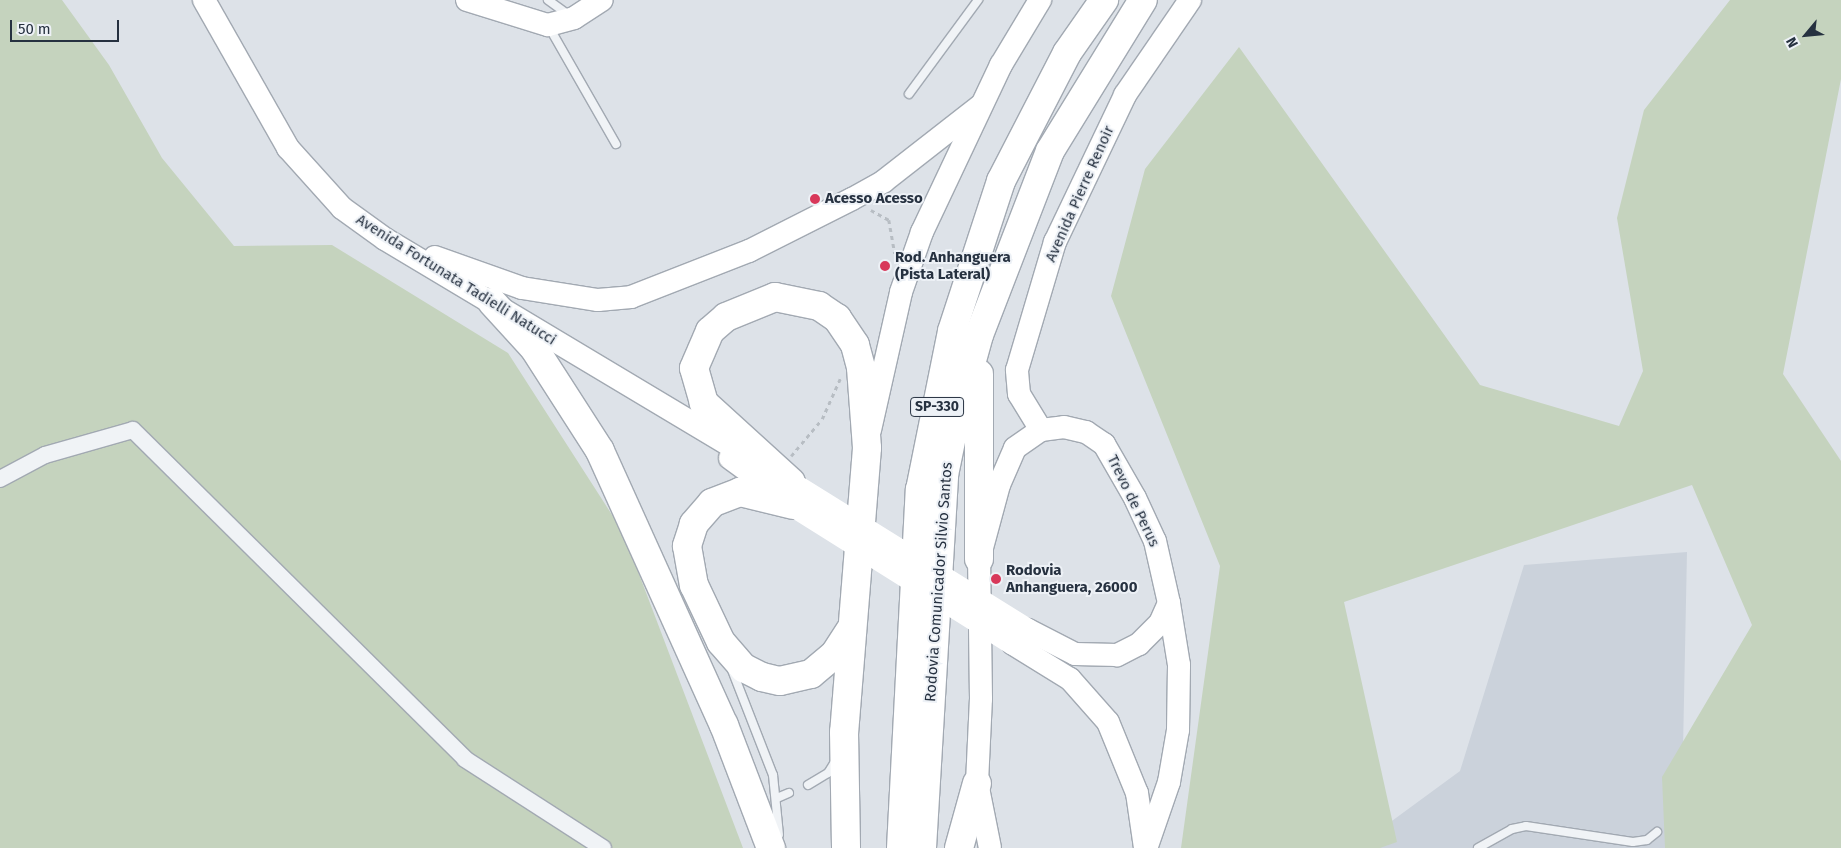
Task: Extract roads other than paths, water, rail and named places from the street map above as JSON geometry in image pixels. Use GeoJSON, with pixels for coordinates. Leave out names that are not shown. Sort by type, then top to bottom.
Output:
{"type":"FeatureCollection","features":[{"type":"Feature","properties":{"kind":"highway","name":"Rodovia Comunicador Silvio Santos"},"geometry":{"type":"LineString","coordinates":[[900,848],[920,490],[952,331],[1001,181],[1067,54],[1104,0]]}},
{"type":"Feature","properties":{"kind":"highway","name":"Rodovia Comunicador Silvio Santos"},"geometry":{"type":"LineString","coordinates":[[922,848],[944,475],[979,335],[1050,151],[1143,0]]}},
{"type":"Feature","properties":{"kind":"highway"},"geometry":{"type":"LineString","coordinates":[[793,491],[724,425],[696,388],[697,353],[710,331],[743,308],[775,297],[820,306],[837,318],[855,345],[862,368],[866,448],[844,732],[846,848]]}},
{"type":"Feature","properties":{"kind":"highway"},"geometry":{"type":"LineString","coordinates":[[492,302],[534,348],[600,451],[724,725],[771,848]]}},
{"type":"Feature","properties":{"kind":"highway"},"geometry":{"type":"LineString","coordinates":[[979,335],[979,559]]}},
{"type":"Feature","properties":{"kind":"highway"},"geometry":{"type":"LineString","coordinates":[[793,491],[740,492],[712,503],[694,524],[686,559],[721,642],[744,668],[762,677],[796,679],[823,666],[851,628]]}},
{"type":"Feature","properties":{"kind":"highway"},"geometry":{"type":"LineString","coordinates":[[959,848],[976,782]]}},
{"type":"Feature","properties":{"kind":"main road","name":"Avenida Fortunata Tadielli Natucci"},"geometry":{"type":"LineString","coordinates":[[204,0],[288,148],[312,179],[385,239],[632,387],[1021,637]]}},
{"type":"Feature","properties":{"kind":"main road"},"geometry":{"type":"LineString","coordinates":[[467,0],[548,25],[574,18],[602,0]]}},
{"type":"Feature","properties":{"kind":"main road"},"geometry":{"type":"LineString","coordinates":[[866,448],[901,292],[922,232],[980,106],[1040,0]]}},
{"type":"Feature","properties":{"kind":"main road","name":"Avenida Pierre Renoir"},"geometry":{"type":"LineString","coordinates":[[1041,430],[1023,403],[1017,370],[1052,250],[1125,95],[1190,0]]}},
{"type":"Feature","properties":{"kind":"main road"},"geometry":{"type":"LineString","coordinates":[[385,239],[522,288],[598,300],[665,287],[852,199],[884,181],[980,106]]}},
{"type":"Feature","properties":{"kind":"main road","name":"Trevo de Perus"},"geometry":{"type":"LineString","coordinates":[[976,782],[981,699],[979,559],[1007,464],[1015,448],[1041,430],[1064,426],[1086,432],[1104,444],[1155,541],[1169,602],[1179,665],[1178,730],[1169,782],[1146,848]]}},
{"type":"Feature","properties":{"kind":"main road"},"geometry":{"type":"LineString","coordinates":[[1021,637],[1075,654],[1117,655],[1139,644],[1160,623],[1169,602]]}},
{"type":"Feature","properties":{"kind":"main road"},"geometry":{"type":"LineString","coordinates":[[1021,637],[1070,679],[1108,722],[1137,793],[1146,848]]}},
{"type":"Feature","properties":{"kind":"main road"},"geometry":{"type":"LineString","coordinates":[[976,782],[990,848]]}},
{"type":"Feature","properties":{"kind":"street"},"geometry":{"type":"LineString","coordinates":[[0,479],[44,455],[134,430],[465,759],[603,848]]}},
{"type":"Feature","properties":{"kind":"street"},"geometry":{"type":"LineString","coordinates":[[969,812],[969,848]]}},
{"type":"Feature","properties":{"kind":"lane"},"geometry":{"type":"LineString","coordinates":[[548,0],[574,18]]}},
{"type":"Feature","properties":{"kind":"lane"},"geometry":{"type":"LineString","coordinates":[[909,94],[978,0]]}},
{"type":"Feature","properties":{"kind":"lane"},"geometry":{"type":"LineString","coordinates":[[548,25],[616,144]]}},
{"type":"Feature","properties":{"kind":"lane"},"geometry":{"type":"LineString","coordinates":[[721,642],[768,758],[777,798],[782,848]]}},
{"type":"Feature","properties":{"kind":"lane"},"geometry":{"type":"LineString","coordinates":[[808,785],[833,767],[844,732]]}},
{"type":"Feature","properties":{"kind":"lane"},"geometry":{"type":"LineString","coordinates":[[777,798],[789,793]]}},
{"type":"Feature","properties":{"kind":"lane"},"geometry":{"type":"LineString","coordinates":[[1478,848],[1512,829],[1526,826],[1632,842],[1646,840],[1656,832]]}},
{"type":"Feature","properties":{"kind":"place","name":"Acesso Acesso"},"geometry":{"type":"Point","coordinates":[815,199]}},
{"type":"Feature","properties":{"kind":"place","name":"Rod. Anhanguera (Pista Lateral)"},"geometry":{"type":"Point","coordinates":[885,266]}},
{"type":"Feature","properties":{"kind":"place","name":"Rodovia Anhanguera, 26000"},"geometry":{"type":"Point","coordinates":[996,579]}}]}
